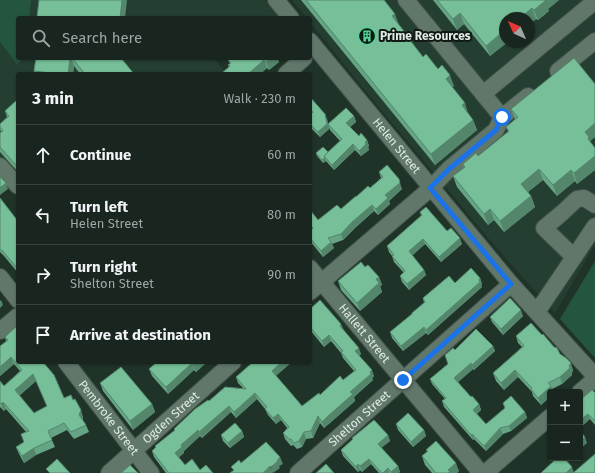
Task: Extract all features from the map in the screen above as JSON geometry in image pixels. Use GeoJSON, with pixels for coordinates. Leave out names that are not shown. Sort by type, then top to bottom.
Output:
{"type":"FeatureCollection","features":[{"type":"Feature","properties":{"kind":"street"},"geometry":{"type":"LineString","coordinates":[[276,0],[289,16]]}},
{"type":"Feature","properties":{"kind":"street"},"geometry":{"type":"LineString","coordinates":[[406,0],[502,117]]}},
{"type":"Feature","properties":{"kind":"street"},"geometry":{"type":"LineString","coordinates":[[483,94],[595,1]]}},
{"type":"Feature","properties":{"kind":"street"},"geometry":{"type":"LineString","coordinates":[[316,287],[430,188],[449,169],[496,130],[502,117],[595,41]]}},
{"type":"Feature","properties":{"kind":"street","name":"Helen Street"},"geometry":{"type":"LineString","coordinates":[[312,52],[511,284],[595,377]]}},
{"type":"Feature","properties":{"kind":"street"},"geometry":{"type":"LineString","coordinates":[[288,72],[300,60]]}},
{"type":"Feature","properties":{"kind":"street"},"geometry":{"type":"LineString","coordinates":[[0,166],[16,184]]}},
{"type":"Feature","properties":{"kind":"street"},"geometry":{"type":"LineString","coordinates":[[574,257],[544,228],[577,199],[584,198],[595,205]]}},
{"type":"Feature","properties":{"kind":"street"},"geometry":{"type":"LineString","coordinates":[[537,312],[595,226]]}},
{"type":"Feature","properties":{"kind":"street","name":"Hallett Street"},"geometry":{"type":"LineString","coordinates":[[312,274],[316,287],[403,380],[480,473]]}},
{"type":"Feature","properties":{"kind":"street"},"geometry":{"type":"LineString","coordinates":[[0,277],[16,297]]}},
{"type":"Feature","properties":{"kind":"street","name":"Shelton Street"},"geometry":{"type":"LineString","coordinates":[[298,473],[511,284]]}},
{"type":"Feature","properties":{"kind":"street"},"geometry":{"type":"LineString","coordinates":[[0,331],[16,318]]}},
{"type":"Feature","properties":{"kind":"street","name":"Pembroke Street"},"geometry":{"type":"LineString","coordinates":[[68,364],[151,473]]}},
{"type":"Feature","properties":{"kind":"street","name":"Ogden Street"},"geometry":{"type":"LineString","coordinates":[[109,473],[231,364]]}},
{"type":"Feature","properties":{"kind":"street"},"geometry":{"type":"LineString","coordinates":[[583,389],[595,377]]}},
{"type":"Feature","properties":{"kind":"street"},"geometry":{"type":"LineString","coordinates":[[485,473],[547,420]]}},
{"type":"Feature","properties":{"kind":"shaded area"},"geometry":{"type":"Polygon","coordinates":[[[0,0],[266,0],[278,16],[16,16],[16,60],[216,60],[225,72],[16,72],[16,194],[2,178],[0,180],[0,0]]]}},
{"type":"Feature","properties":{"kind":"shaded area"},"geometry":{"type":"Polygon","coordinates":[[[292,0],[595,0],[595,245],[555,313],[499,251],[362,87],[312,24],[312,16],[305,16],[292,0]]]}},
{"type":"Feature","properties":{"kind":"green space"},"geometry":{"type":"Polygon","coordinates":[[[0,0],[31,0],[29,16],[16,16],[16,60],[22,60],[17,64],[0,42],[0,0]]]}},
{"type":"Feature","properties":{"kind":"green space"},"geometry":{"type":"Polygon","coordinates":[[[595,261],[595,358],[560,319],[595,261]]]}},
{"type":"Feature","properties":{"kind":"building"},"geometry":{"type":"Polygon","coordinates":[[[39,0],[122,0],[120,16],[37,16],[39,0]]]}},
{"type":"Feature","properties":{"kind":"building"},"geometry":{"type":"Polygon","coordinates":[[[306,0],[384,0],[395,14],[392,16],[423,57],[426,54],[438,69],[442,65],[450,75],[446,79],[465,103],[462,105],[473,120],[431,154],[306,0]]]}},
{"type":"Feature","properties":{"kind":"building"},"geometry":{"type":"Polygon","coordinates":[[[437,0],[545,0],[534,10],[532,8],[527,12],[499,12],[499,35],[486,46],[460,13],[453,19],[437,0]]]}},
{"type":"Feature","properties":{"kind":"building"},"geometry":{"type":"Polygon","coordinates":[[[574,58],[595,84],[595,123],[585,132],[595,148],[595,156],[574,173],[571,170],[553,185],[539,169],[521,184],[531,196],[500,221],[490,209],[484,214],[453,176],[465,167],[463,164],[476,153],[478,156],[509,131],[506,127],[518,117],[511,109],[574,58]]]}},
{"type":"Feature","properties":{"kind":"building"},"geometry":{"type":"Polygon","coordinates":[[[36,60],[70,60],[68,72],[34,71],[36,60]]]}},
{"type":"Feature","properties":{"kind":"building"},"geometry":{"type":"Polygon","coordinates":[[[74,60],[123,60],[132,72],[83,72],[74,60]]]}},
{"type":"Feature","properties":{"kind":"building"},"geometry":{"type":"Polygon","coordinates":[[[228,60],[264,60],[250,72],[223,72],[231,63],[228,60]]]}},
{"type":"Feature","properties":{"kind":"building"},"geometry":{"type":"Polygon","coordinates":[[[312,99],[325,114],[327,124],[318,132],[312,126],[312,99]]]}},
{"type":"Feature","properties":{"kind":"building"},"geometry":{"type":"Polygon","coordinates":[[[16,101],[16,165],[0,147],[0,133],[3,131],[0,124],[9,116],[5,111],[16,101]]]}},
{"type":"Feature","properties":{"kind":"building"},"geometry":{"type":"Polygon","coordinates":[[[346,108],[354,116],[346,123],[359,136],[361,133],[367,140],[365,142],[366,144],[359,151],[353,144],[332,165],[324,156],[342,139],[328,124],[346,108]]]}},
{"type":"Feature","properties":{"kind":"building"},"geometry":{"type":"Polygon","coordinates":[[[323,147],[328,152],[322,160],[316,153],[323,147]]]}},
{"type":"Feature","properties":{"kind":"building"},"geometry":{"type":"Polygon","coordinates":[[[387,165],[399,179],[400,183],[385,195],[388,198],[376,209],[372,205],[352,222],[341,234],[328,238],[331,242],[321,251],[312,240],[312,212],[318,220],[337,205],[341,209],[368,186],[370,188],[383,177],[379,172],[387,165]]]}},
{"type":"Feature","properties":{"kind":"building"},"geometry":{"type":"Polygon","coordinates":[[[0,177],[6,183],[0,188],[0,177]]]}},
{"type":"Feature","properties":{"kind":"building"},"geometry":{"type":"Polygon","coordinates":[[[0,198],[16,219],[16,267],[0,249],[0,198]]]}},
{"type":"Feature","properties":{"kind":"building"},"geometry":{"type":"Polygon","coordinates":[[[426,207],[447,231],[451,228],[460,238],[439,257],[423,239],[409,251],[424,270],[407,284],[400,276],[405,271],[392,256],[394,255],[387,246],[422,215],[420,212],[426,207]]]}},
{"type":"Feature","properties":{"kind":"building"},"geometry":{"type":"Polygon","coordinates":[[[361,262],[365,267],[368,265],[379,277],[376,279],[379,283],[357,303],[338,281],[361,262]]]}},
{"type":"Feature","properties":{"kind":"building"},"geometry":{"type":"Polygon","coordinates":[[[471,268],[480,278],[480,282],[426,330],[424,327],[401,346],[390,332],[425,302],[423,298],[449,276],[455,283],[471,268]]]}},
{"type":"Feature","properties":{"kind":"building"},"geometry":{"type":"Polygon","coordinates":[[[510,298],[521,310],[501,329],[490,317],[510,298]]]}},
{"type":"Feature","properties":{"kind":"building"},"geometry":{"type":"Polygon","coordinates":[[[320,300],[359,348],[355,351],[372,370],[370,372],[371,374],[350,392],[353,394],[322,422],[318,416],[311,431],[304,432],[299,441],[294,443],[283,433],[289,427],[278,414],[273,418],[265,409],[267,407],[255,393],[234,412],[229,406],[199,432],[198,430],[181,445],[182,447],[175,453],[185,465],[192,459],[200,470],[206,465],[213,473],[169,473],[152,451],[156,447],[155,446],[175,430],[174,429],[195,409],[208,400],[209,401],[225,387],[246,389],[236,377],[251,364],[280,364],[272,371],[302,406],[319,393],[320,395],[340,376],[343,380],[356,370],[341,352],[343,351],[329,335],[322,341],[312,329],[312,307],[320,300]]]}},
{"type":"Feature","properties":{"kind":"building"},"geometry":{"type":"Polygon","coordinates":[[[531,323],[554,347],[557,348],[560,354],[571,363],[569,366],[570,368],[560,377],[548,383],[551,386],[538,398],[531,389],[532,388],[515,370],[501,383],[493,373],[524,346],[516,336],[531,323]]]}},
{"type":"Feature","properties":{"kind":"building"},"geometry":{"type":"Polygon","coordinates":[[[16,327],[16,363],[11,357],[0,367],[0,346],[8,340],[5,337],[16,327]]]}},
{"type":"Feature","properties":{"kind":"building"},"geometry":{"type":"Polygon","coordinates":[[[476,329],[493,346],[472,365],[471,363],[454,378],[479,404],[473,410],[486,424],[505,408],[503,403],[511,396],[525,412],[509,426],[500,428],[484,446],[472,434],[471,435],[442,401],[446,398],[430,379],[448,364],[445,355],[453,348],[455,350],[476,329]]]}},
{"type":"Feature","properties":{"kind":"building"},"geometry":{"type":"Polygon","coordinates":[[[17,364],[45,364],[54,375],[64,398],[71,395],[73,400],[75,399],[81,410],[79,415],[86,425],[71,432],[64,423],[48,431],[52,440],[34,448],[22,456],[16,447],[24,442],[21,434],[29,431],[3,402],[1,404],[0,403],[0,381],[4,386],[22,370],[17,364]],[[33,374],[15,390],[34,413],[47,406],[33,374]]]}},
{"type":"Feature","properties":{"kind":"building"},"geometry":{"type":"Polygon","coordinates":[[[155,364],[191,364],[166,387],[149,369],[155,364]]]}},
{"type":"Feature","properties":{"kind":"building"},"geometry":{"type":"Polygon","coordinates":[[[121,367],[152,404],[130,421],[100,383],[121,367]]]}},
{"type":"Feature","properties":{"kind":"building"},"geometry":{"type":"Polygon","coordinates":[[[592,390],[595,393],[595,421],[588,414],[583,418],[583,398],[592,390]]]}},
{"type":"Feature","properties":{"kind":"building"},"geometry":{"type":"Polygon","coordinates":[[[408,413],[424,430],[411,442],[396,424],[408,413]]]}},
{"type":"Feature","properties":{"kind":"building"},"geometry":{"type":"Polygon","coordinates":[[[374,420],[388,435],[378,444],[398,466],[391,472],[388,468],[382,473],[369,459],[360,466],[358,464],[356,467],[341,450],[353,439],[352,438],[374,420]]]}},
{"type":"Feature","properties":{"kind":"building"},"geometry":{"type":"Polygon","coordinates":[[[235,423],[242,431],[228,443],[221,435],[235,423]]]}},
{"type":"Feature","properties":{"kind":"building"},"geometry":{"type":"Polygon","coordinates":[[[436,441],[456,463],[448,470],[450,472],[448,473],[436,473],[422,456],[436,441]]]}},
{"type":"Feature","properties":{"kind":"building"},"geometry":{"type":"Polygon","coordinates":[[[266,442],[280,457],[278,461],[263,473],[230,473],[234,470],[231,467],[239,460],[241,463],[266,442]]]}},
{"type":"Feature","properties":{"kind":"building"},"geometry":{"type":"Polygon","coordinates":[[[595,454],[595,473],[573,473],[595,454]]]}},
{"type":"Feature","properties":{"kind":"building"},"geometry":{"type":"Polygon","coordinates":[[[57,459],[70,473],[50,473],[46,469],[57,459]]]}},
{"type":"Feature","properties":{"kind":"building"},"geometry":{"type":"Polygon","coordinates":[[[554,461],[567,461],[572,467],[566,473],[541,473],[554,461]]]}},
{"type":"Feature","properties":{"kind":"building"},"geometry":{"type":"Polygon","coordinates":[[[326,464],[334,473],[316,473],[326,464]]]}},
{"type":"Feature","properties":{"kind":"building"},"geometry":{"type":"Polygon","coordinates":[[[130,465],[138,473],[121,473],[130,465]]]}},
{"type":"Feature","properties":{"kind":"place","name":"Prime Resources"},"geometry":{"type":"Point","coordinates":[367,36]}},
{"type":"Feature","properties":{"kind":"route"},"geometry":{"type":"LineString","coordinates":[[403,380],[511,284],[430,188],[449,169],[496,130],[502,117]]}}]}
